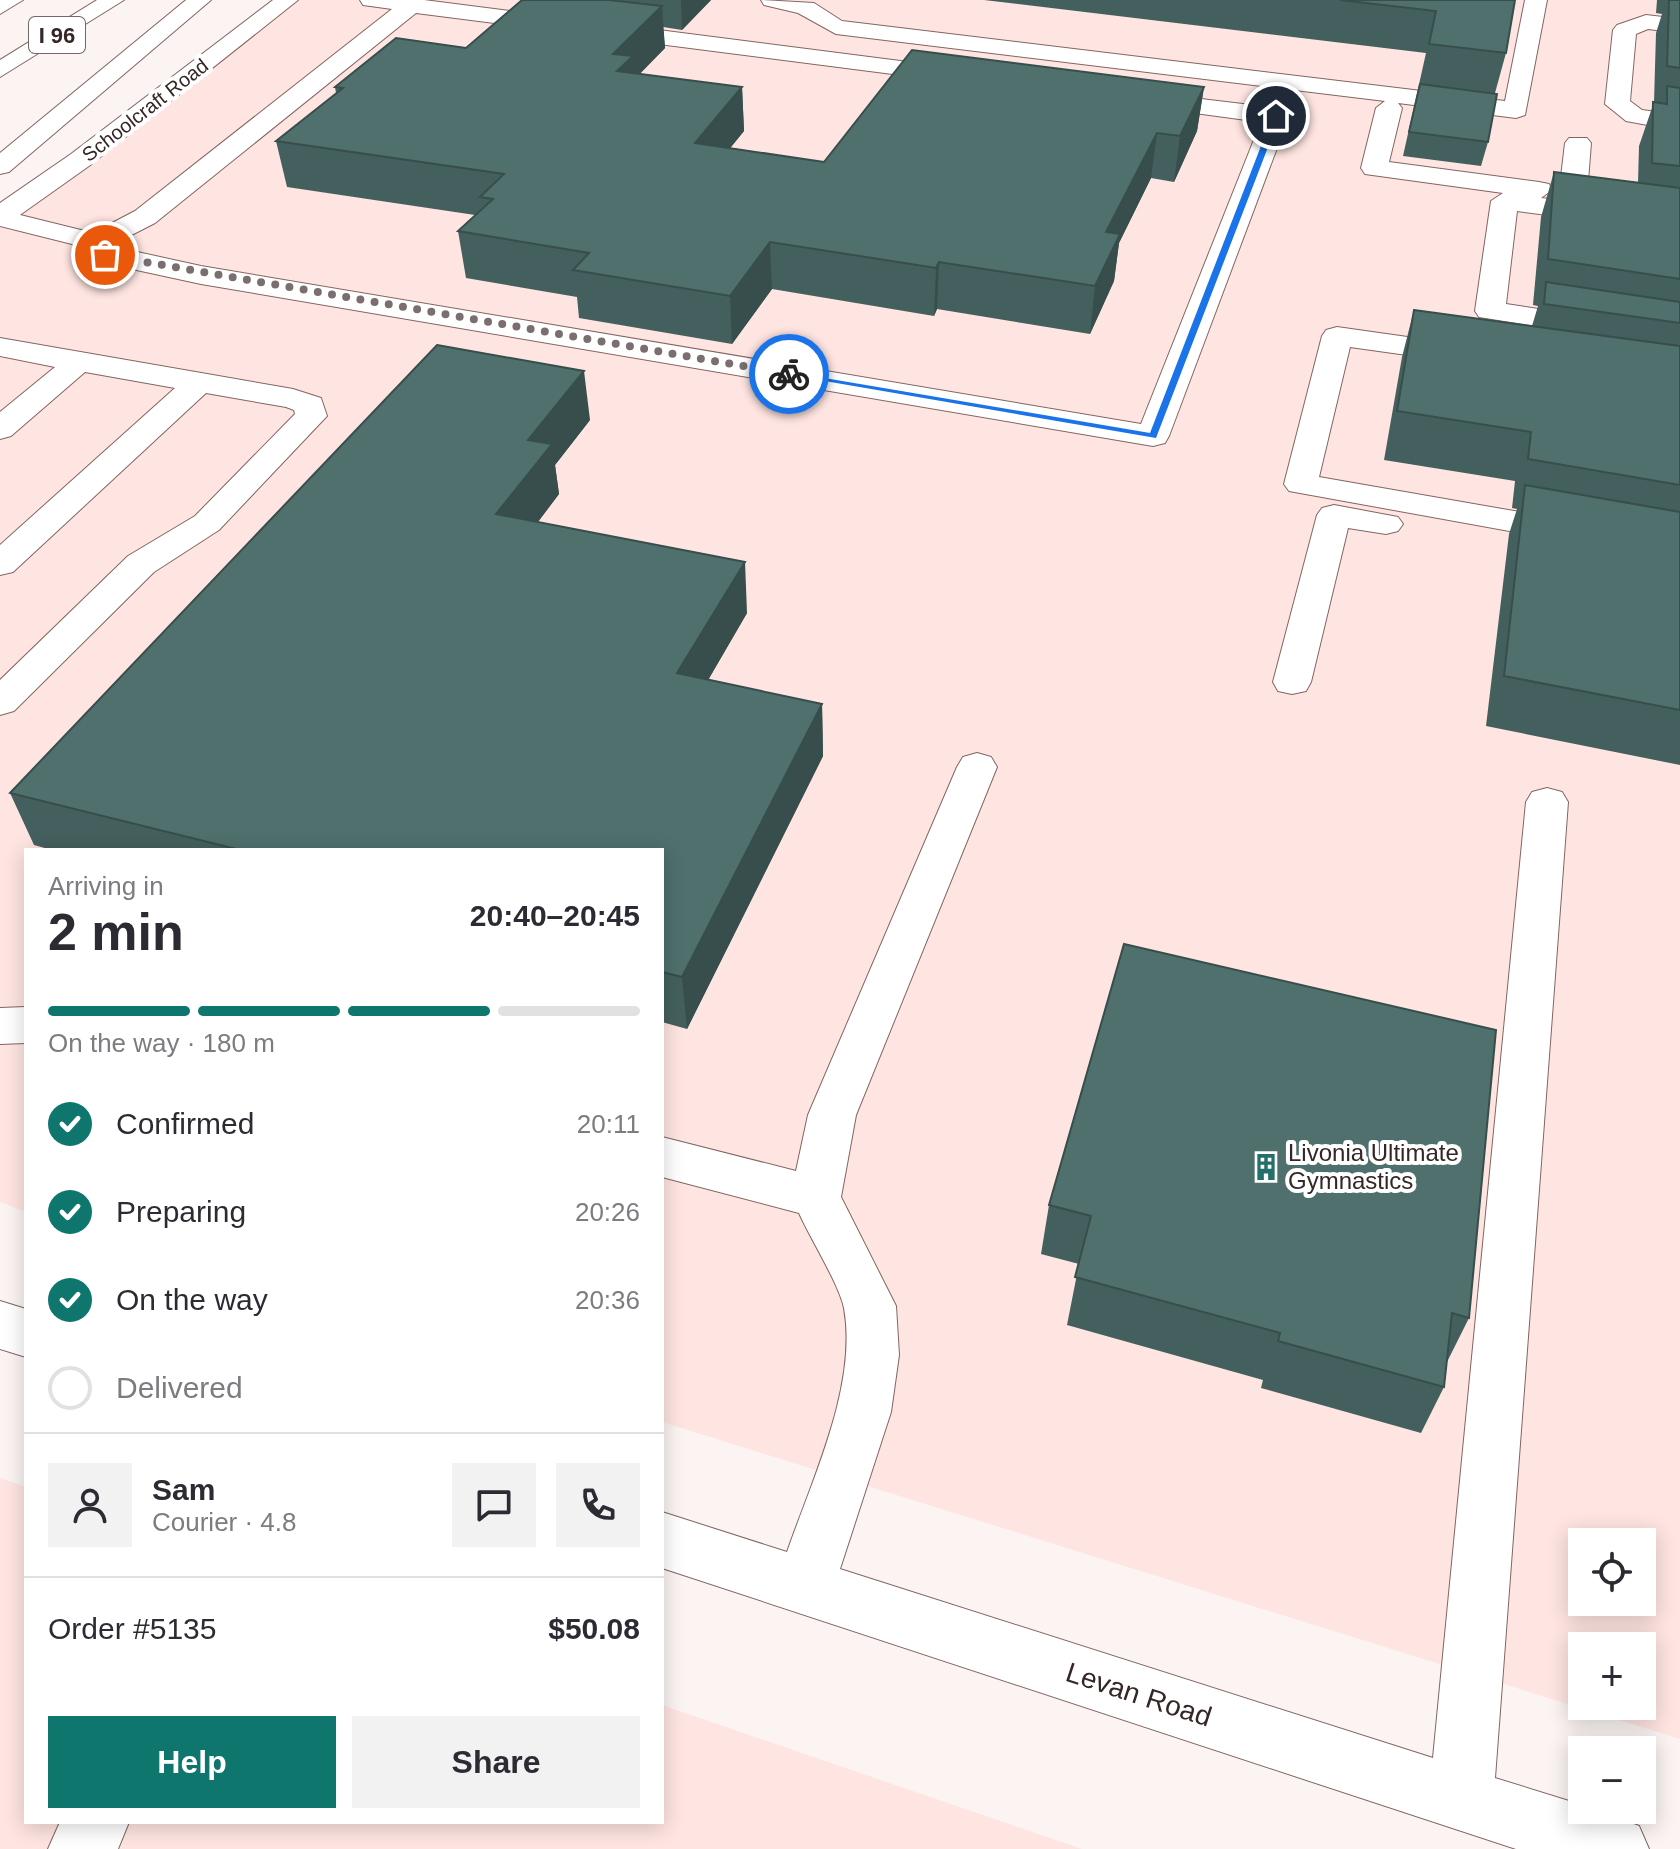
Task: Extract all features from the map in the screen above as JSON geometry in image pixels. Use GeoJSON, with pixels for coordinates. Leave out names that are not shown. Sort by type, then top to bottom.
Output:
{"type":"FeatureCollection","features":[{"type":"Feature","properties":{"kind":"main road","name":"I 96"},"geometry":{"type":"LineString","coordinates":[[0,7],[12,0]]}},
{"type":"Feature","properties":{"kind":"main road","name":"I 96"},"geometry":{"type":"LineString","coordinates":[[0,70],[113,0]]}},
{"type":"Feature","properties":{"kind":"main road"},"geometry":{"type":"LineString","coordinates":[[0,166],[200,0]]}},
{"type":"Feature","properties":{"kind":"main road","name":"Schoolcraft Road"},"geometry":{"type":"LineString","coordinates":[[0,217],[80,160],[287,0]]}},
{"type":"Feature","properties":{"kind":"main road"},"geometry":{"type":"LineString","coordinates":[[371,0],[978,78]]}},
{"type":"Feature","properties":{"kind":"main road"},"geometry":{"type":"LineString","coordinates":[[772,0],[806,8],[836,27],[1516,110],[1536,0]]}},
{"type":"Feature","properties":{"kind":"main road"},"geometry":{"type":"LineString","coordinates":[[90,245],[145,217],[412,5]]}},
{"type":"Feature","properties":{"kind":"main road"},"geometry":{"type":"LineString","coordinates":[[1680,26],[1646,22],[1625,30],[1617,104],[1635,116],[1680,123]]}},
{"type":"Feature","properties":{"kind":"main road"},"geometry":{"type":"LineString","coordinates":[[1133,64],[1150,36]]}},
{"type":"Feature","properties":{"kind":"main road"},"geometry":{"type":"LineString","coordinates":[[1490,79],[1521,83]]}},
{"type":"Feature","properties":{"kind":"main road"},"geometry":{"type":"LineString","coordinates":[[0,217],[82,238],[105,255],[201,275],[1153,436],[1276,116],[1119,96]]}},
{"type":"Feature","properties":{"kind":"main road"},"geometry":{"type":"LineString","coordinates":[[1389,108],[1374,168],[1680,209]]}},
{"type":"Feature","properties":{"kind":"main road"},"geometry":{"type":"LineString","coordinates":[[1573,194],[1578,143]]}},
{"type":"Feature","properties":{"kind":"main road"},"geometry":{"type":"LineString","coordinates":[[1680,224],[1505,201],[1490,311],[1680,340]]}},
{"type":"Feature","properties":{"kind":"main road"},"geometry":{"type":"LineString","coordinates":[[1493,358],[1337,336],[1301,484],[1680,551]]}},
{"type":"Feature","properties":{"kind":"main road"},"geometry":{"type":"LineString","coordinates":[[0,347],[293,399],[310,405],[311,416],[207,523],[141,564],[0,702]]}},
{"type":"Feature","properties":{"kind":"main road"},"geometry":{"type":"LineString","coordinates":[[0,429],[79,362]]}},
{"type":"Feature","properties":{"kind":"main road"},"geometry":{"type":"LineString","coordinates":[[0,564],[199,383]]}},
{"type":"Feature","properties":{"kind":"main road"},"geometry":{"type":"LineString","coordinates":[[1292,682],[1334,515],[1680,573]]}},
{"type":"Feature","properties":{"kind":"main road"},"geometry":{"type":"LineString","coordinates":[[805,1586],[863,1412],[872,1355],[870,1306],[816,1197],[832,1115],[977,767]]}},
{"type":"Feature","properties":{"kind":"main road"},"geometry":{"type":"LineString","coordinates":[[1461,1799],[1547,802]]}},
{"type":"Feature","properties":{"kind":"main road"},"geometry":{"type":"LineString","coordinates":[[0,1026],[24,1025]]}},
{"type":"Feature","properties":{"kind":"main road"},"geometry":{"type":"LineString","coordinates":[[664,1158],[816,1197]]}},
{"type":"Feature","properties":{"kind":"main road"},"geometry":{"type":"LineString","coordinates":[[0,1325],[24,1332]]}},
{"type":"Feature","properties":{"kind":"main road","name":"Levan Road"},"geometry":{"type":"LineString","coordinates":[[664,1541],[1616,1849]]}},
{"type":"Feature","properties":{"kind":"main road"},"geometry":{"type":"LineString","coordinates":[[81,1849],[96,1824]]}},
{"type":"Feature","properties":{"kind":"shaded area"},"geometry":{"type":"Polygon","coordinates":[[[299,0],[1680,0],[1680,1739],[1619,1720],[1656,1720],[1656,1632],[1568,1632],[1568,1704],[664,1423],[664,848],[24,848],[24,1211],[0,1202],[0,228],[126,136],[299,0]]]}},
{"type":"Feature","properties":{"kind":"shaded area"},"geometry":{"type":"Polygon","coordinates":[[[0,1478],[24,1486],[24,1824],[664,1824],[664,1706],[1082,1849],[0,1849],[0,1478]]]}},
{"type":"Feature","properties":{"kind":"building"},"geometry":{"type":"Polygon","coordinates":[[[522,0],[609,0],[662,6],[613,54],[633,56],[617,71],[742,87],[695,143],[824,162],[912,50],[1204,87],[1180,136],[1157,133],[1106,232],[1120,234],[1095,286],[939,262],[936,268],[770,242],[730,296],[573,270],[589,253],[458,231],[493,199],[480,197],[504,174],[276,141],[343,88],[335,87],[396,38],[466,48],[522,0]]]}},
{"type":"Feature","properties":{"kind":"building"},"geometry":{"type":"Polygon","coordinates":[[[1340,0],[1515,0],[1506,53],[1429,44],[1436,11],[1340,0]]]}},
{"type":"Feature","properties":{"kind":"building"},"geometry":{"type":"Polygon","coordinates":[[[1669,0],[1680,0],[1680,68],[1667,66],[1669,0]]]}},
{"type":"Feature","properties":{"kind":"building"},"geometry":{"type":"Polygon","coordinates":[[[1420,84],[1497,94],[1488,142],[1409,132],[1420,84]]]}},
{"type":"Feature","properties":{"kind":"building"},"geometry":{"type":"Polygon","coordinates":[[[1667,86],[1680,88],[1680,166],[1652,163],[1653,102],[1667,104],[1667,86]]]}},
{"type":"Feature","properties":{"kind":"building"},"geometry":{"type":"Polygon","coordinates":[[[1554,172],[1680,188],[1680,279],[1548,259],[1554,172]]]}},
{"type":"Feature","properties":{"kind":"building"},"geometry":{"type":"Polygon","coordinates":[[[1546,282],[1680,302],[1680,323],[1544,304],[1546,282]]]}},
{"type":"Feature","properties":{"kind":"building"},"geometry":{"type":"Polygon","coordinates":[[[1414,310],[1680,346],[1680,485],[1528,459],[1531,432],[1397,411],[1414,310]]]}},
{"type":"Feature","properties":{"kind":"building"},"geometry":{"type":"Polygon","coordinates":[[[437,345],[584,371],[528,440],[552,444],[496,514],[745,562],[677,673],[822,704],[682,977],[664,972],[664,848],[232,848],[10,793],[437,345]]]}},
{"type":"Feature","properties":{"kind":"building"},"geometry":{"type":"Polygon","coordinates":[[[1525,485],[1680,512],[1680,710],[1504,676],[1525,485]]]}},
{"type":"Feature","properties":{"kind":"building","name":"Livonia Ultimate Gymnastics"},"geometry":{"type":"Polygon","coordinates":[[[1124,944],[1496,1030],[1469,1318],[1452,1313],[1444,1387],[1278,1341],[1280,1333],[1075,1277],[1091,1216],[1049,1205],[1124,944]]]}},
{"type":"Feature","properties":{"kind":"way so far"},"geometry":{"type":"LineString","coordinates":[[105,255],[201,275],[789,374]]}},
{"type":"Feature","properties":{"kind":"place","name":"Livonia Ultimate Gymnastics"},"geometry":{"type":"Point","coordinates":[1266,1167]}},
{"type":"Feature","properties":{"kind":"route"},"geometry":{"type":"LineString","coordinates":[[789,374],[1153,436],[1276,116]]}}]}
